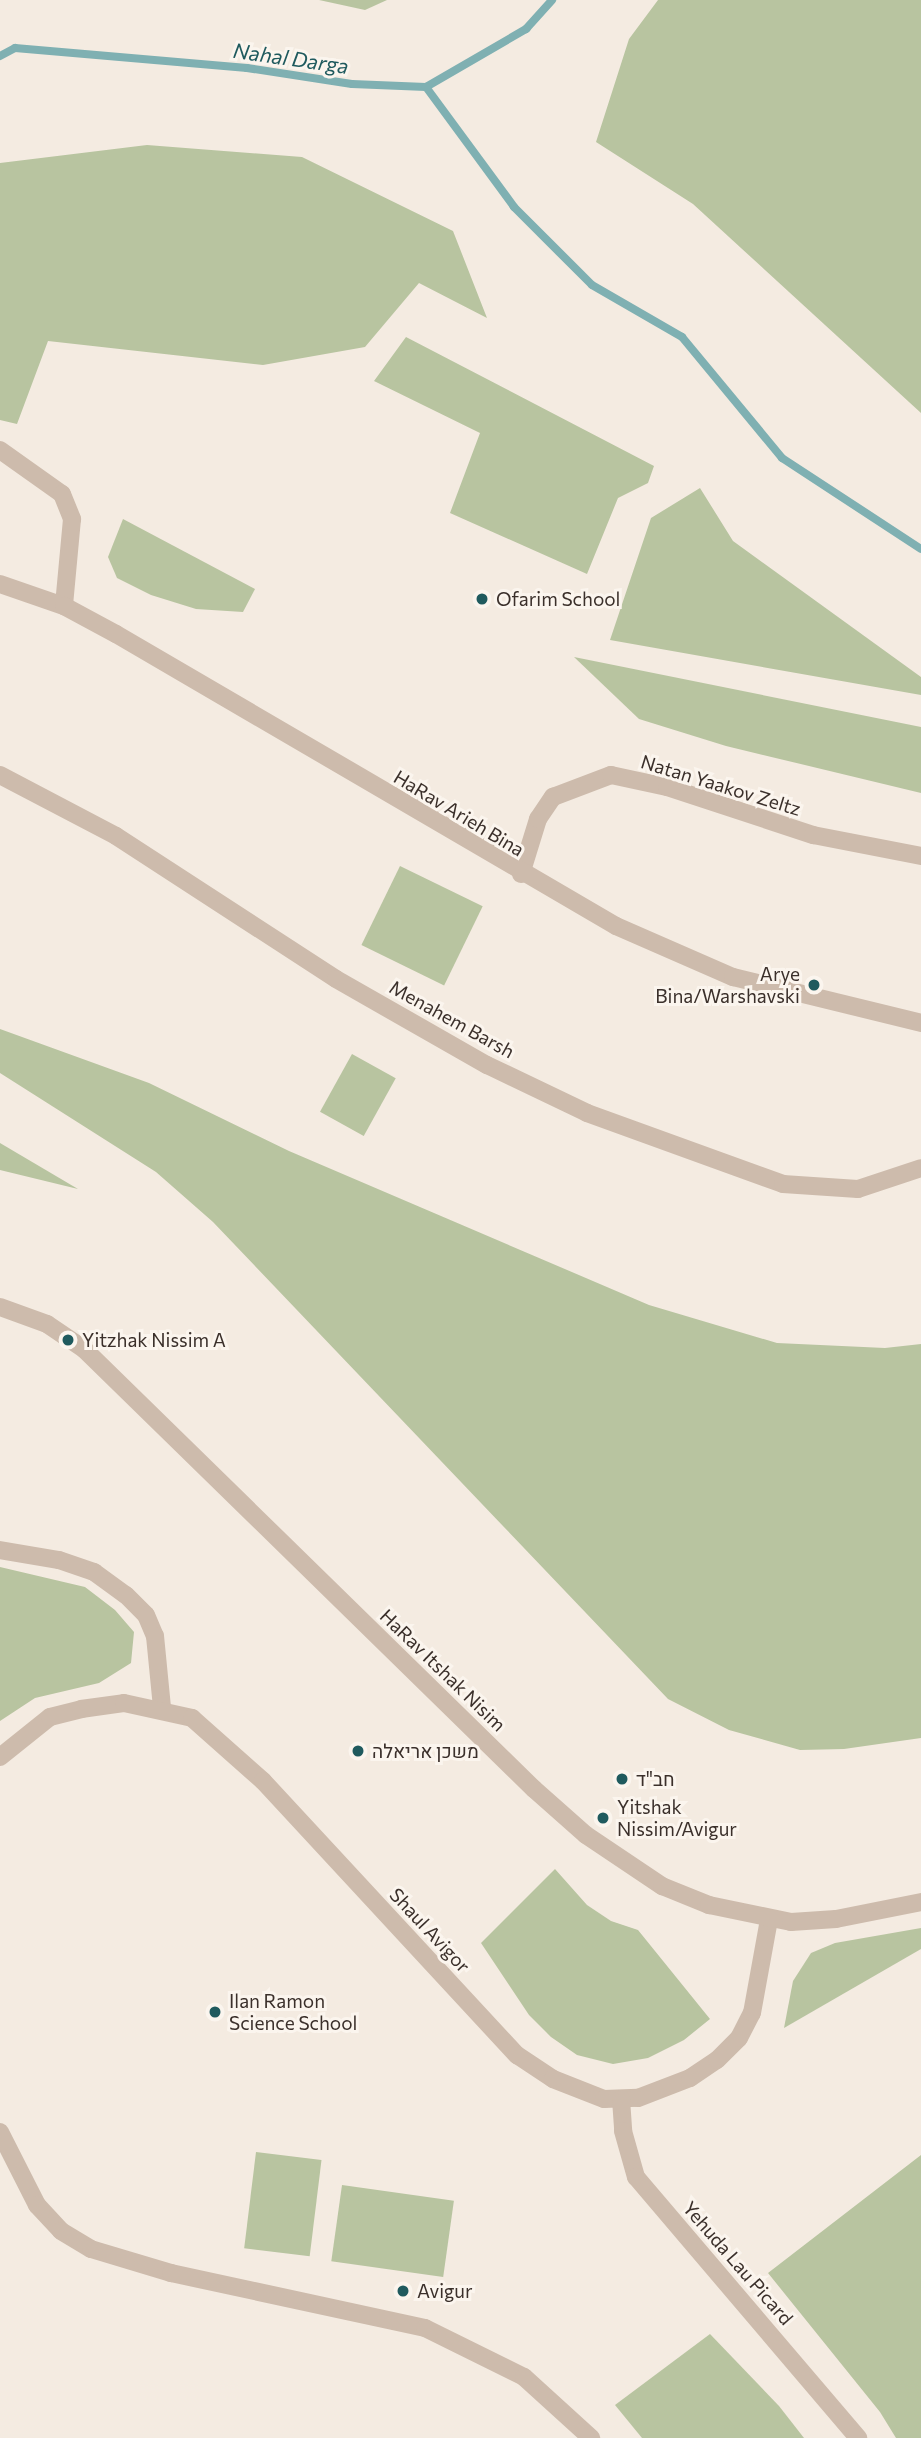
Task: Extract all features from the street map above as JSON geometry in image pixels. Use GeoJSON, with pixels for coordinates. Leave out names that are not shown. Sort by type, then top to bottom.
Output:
{"type":"FeatureCollection","features":[{"type":"Feature","properties":{"kind":"street"},"geometry":{"type":"LineString","coordinates":[[0,450],[62,494],[72,519],[64,606]]}},
{"type":"Feature","properties":{"kind":"street","name":"HaRav Arieh Bina"},"geometry":{"type":"LineString","coordinates":[[0,584],[64,606],[521,874],[617,926],[733,976],[921,1023]]}},
{"type":"Feature","properties":{"kind":"street","name":"Menahem Barsh"},"geometry":{"type":"LineString","coordinates":[[0,775],[116,836],[336,979],[487,1065],[587,1114],[783,1184],[858,1189],[921,1168]]}},
{"type":"Feature","properties":{"kind":"street","name":"Natan Yaakov Zeltz"},"geometry":{"type":"LineString","coordinates":[[521,874],[538,819],[553,797],[611,775],[667,787],[813,835],[921,856]]}},
{"type":"Feature","properties":{"kind":"street","name":"HaRav Itshak Nisim"},"geometry":{"type":"LineString","coordinates":[[0,1307],[47,1324],[114,1376],[586,1835],[662,1886],[709,1905],[769,1919],[836,1919],[921,1902]]}},
{"type":"Feature","properties":{"kind":"street"},"geometry":{"type":"LineString","coordinates":[[0,1549],[60,1560],[94,1572],[126,1595],[146,1615],[155,1636],[162,1708]]}},
{"type":"Feature","properties":{"kind":"street","name":"Shaul Avigor"},"geometry":{"type":"LineString","coordinates":[[0,1758],[50,1717],[124,1703],[162,1708],[192,1718],[213,1733],[263,1781],[517,2055],[580,2092],[621,2099],[690,2078],[717,2060],[739,2038],[752,2013],[769,1919]]}},
{"type":"Feature","properties":{"kind":"street","name":"Yehuda Lau Picard"},"geometry":{"type":"LineString","coordinates":[[621,2099],[622,2130],[636,2177],[858,2438]]}},
{"type":"Feature","properties":{"kind":"street"},"geometry":{"type":"LineString","coordinates":[[0,2132],[37,2205],[61,2231],[91,2249],[148,2268],[425,2329],[524,2377],[592,2438]]}},
{"type":"Feature","properties":{"kind":"green space"},"geometry":{"type":"Polygon","coordinates":[[[319,0],[387,0],[365,10],[319,0]]]}},
{"type":"Feature","properties":{"kind":"green space"},"geometry":{"type":"Polygon","coordinates":[[[658,0],[921,0],[921,413],[693,204],[596,142],[629,39],[658,0]]]}},
{"type":"Feature","properties":{"kind":"green space"},"geometry":{"type":"Polygon","coordinates":[[[147,145],[302,157],[453,231],[487,318],[419,283],[365,347],[263,365],[48,341],[17,424],[0,420],[0,163],[147,145]]]}},
{"type":"Feature","properties":{"kind":"green space"},"geometry":{"type":"Polygon","coordinates":[[[406,337],[654,466],[648,483],[618,498],[587,574],[450,513],[480,433],[374,381],[406,337]]]}},
{"type":"Feature","properties":{"kind":"green space"},"geometry":{"type":"Polygon","coordinates":[[[700,488],[733,541],[921,677],[921,695],[610,640],[651,518],[700,488]]]}},
{"type":"Feature","properties":{"kind":"green space"},"geometry":{"type":"Polygon","coordinates":[[[123,519],[255,589],[243,612],[196,609],[151,595],[117,578],[108,557],[123,519]]]}},
{"type":"Feature","properties":{"kind":"green space"},"geometry":{"type":"Polygon","coordinates":[[[574,657],[921,727],[921,793],[726,746],[639,719],[574,657]]]}},
{"type":"Feature","properties":{"kind":"green space"},"geometry":{"type":"Polygon","coordinates":[[[400,866],[483,906],[444,985],[361,945],[400,866]]]}},
{"type":"Feature","properties":{"kind":"green space"},"geometry":{"type":"Polygon","coordinates":[[[0,1029],[149,1083],[289,1151],[649,1305],[777,1343],[885,1348],[921,1344],[921,1738],[844,1749],[800,1750],[729,1730],[668,1699],[213,1222],[156,1172],[0,1073],[0,1029]]]}},
{"type":"Feature","properties":{"kind":"green space"},"geometry":{"type":"Polygon","coordinates":[[[352,1054],[396,1078],[364,1136],[320,1112],[352,1054]]]}},
{"type":"Feature","properties":{"kind":"green space"},"geometry":{"type":"Polygon","coordinates":[[[0,1143],[78,1189],[0,1170],[0,1143]]]}},
{"type":"Feature","properties":{"kind":"green space"},"geometry":{"type":"Polygon","coordinates":[[[0,1567],[85,1587],[115,1610],[134,1632],[131,1663],[99,1683],[35,1698],[0,1721],[0,1567]]]}},
{"type":"Feature","properties":{"kind":"green space"},"geometry":{"type":"Polygon","coordinates":[[[555,1869],[587,1905],[611,1921],[638,1930],[710,2019],[684,2040],[648,2058],[613,2064],[577,2055],[551,2037],[529,2015],[481,1943],[555,1869]]]}},
{"type":"Feature","properties":{"kind":"green space"},"geometry":{"type":"Polygon","coordinates":[[[921,1928],[921,1949],[784,2028],[793,1981],[811,1953],[835,1943],[921,1928]]]}},
{"type":"Feature","properties":{"kind":"green space"},"geometry":{"type":"Polygon","coordinates":[[[256,2152],[322,2160],[310,2256],[244,2248],[256,2152]]]}},
{"type":"Feature","properties":{"kind":"green space"},"geometry":{"type":"Polygon","coordinates":[[[921,2155],[921,2438],[896,2438],[880,2412],[768,2273],[921,2155]]]}},
{"type":"Feature","properties":{"kind":"green space"},"geometry":{"type":"Polygon","coordinates":[[[342,2185],[454,2201],[443,2277],[331,2261],[342,2185]]]}},
{"type":"Feature","properties":{"kind":"green space"},"geometry":{"type":"Polygon","coordinates":[[[710,2334],[779,2406],[804,2438],[642,2438],[615,2405],[710,2334]]]}},
{"type":"Feature","properties":{"kind":"waterway","name":"Nahal Darga"},"geometry":{"type":"LineString","coordinates":[[0,56],[15,48],[247,68],[352,84],[426,87],[526,29],[552,0]]}},
{"type":"Feature","properties":{"kind":"waterway"},"geometry":{"type":"LineString","coordinates":[[426,87],[514,207],[592,285],[682,337],[782,458],[921,549]]}},
{"type":"Feature","properties":{"kind":"place","name":"Ofarim School"},"geometry":{"type":"Point","coordinates":[482,599]}},
{"type":"Feature","properties":{"kind":"place","name":"Arye Bina/Warshavski"},"geometry":{"type":"Point","coordinates":[814,985]}},
{"type":"Feature","properties":{"kind":"place","name":"Yitzhak Nissim A"},"geometry":{"type":"Point","coordinates":[68,1340]}},
{"type":"Feature","properties":{"kind":"place","name":"משכן אריאלה"},"geometry":{"type":"Point","coordinates":[358,1751]}},
{"type":"Feature","properties":{"kind":"place","name":"חב\"ד"},"geometry":{"type":"Point","coordinates":[622,1779]}},
{"type":"Feature","properties":{"kind":"place","name":"Yitshak Nissim/Avigur"},"geometry":{"type":"Point","coordinates":[603,1818]}},
{"type":"Feature","properties":{"kind":"place","name":"Ilan Ramon Science School"},"geometry":{"type":"Point","coordinates":[215,2012]}},
{"type":"Feature","properties":{"kind":"place","name":"Avigur"},"geometry":{"type":"Point","coordinates":[403,2291]}}]}
